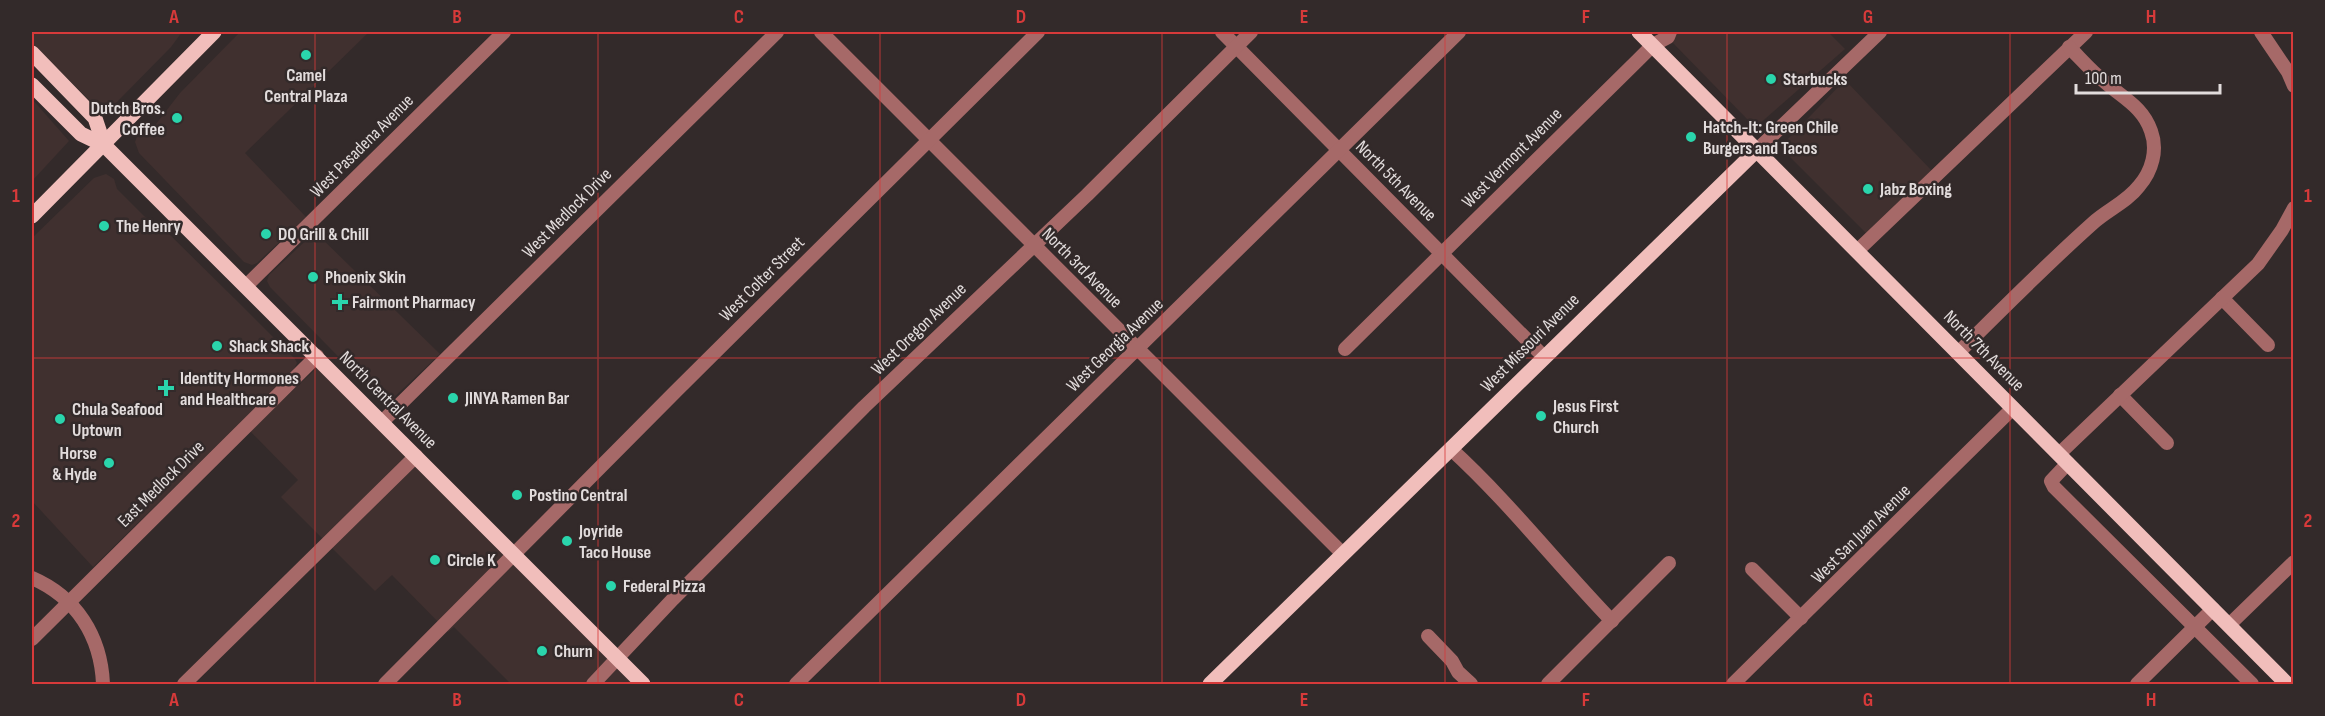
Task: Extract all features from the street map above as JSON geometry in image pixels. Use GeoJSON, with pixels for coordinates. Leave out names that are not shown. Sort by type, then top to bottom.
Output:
{"type":"FeatureCollection","features":[{"type":"Feature","properties":{"kind":"main road"},"geometry":{"type":"LineString","coordinates":[[32,216],[214,32]]}},
{"type":"Feature","properties":{"kind":"main road","name":"North 7th Avenue"},"geometry":{"type":"LineString","coordinates":[[1639,32],[2287,684]]}},
{"type":"Feature","properties":{"kind":"main road","name":"North Central Avenue"},"geometry":{"type":"LineString","coordinates":[[32,53],[95,118],[104,145]]}},
{"type":"Feature","properties":{"kind":"main road","name":"North Central Avenue"},"geometry":{"type":"LineString","coordinates":[[32,85],[81,134],[104,145],[643,684]]}},
{"type":"Feature","properties":{"kind":"main road","name":"West Missouri Avenue"},"geometry":{"type":"LineString","coordinates":[[1210,684],[1757,150]]}},
{"type":"Feature","properties":{"kind":"street","name":"West Pasadena Avenue"},"geometry":{"type":"LineString","coordinates":[[246,286],[504,32]]}},
{"type":"Feature","properties":{"kind":"street","name":"West Medlock Drive"},"geometry":{"type":"LineString","coordinates":[[382,422],[777,32]]}},
{"type":"Feature","properties":{"kind":"street","name":"North 3rd Avenue"},"geometry":{"type":"LineString","coordinates":[[821,32],[1343,554]]}},
{"type":"Feature","properties":{"kind":"street","name":"West Colter Street"},"geometry":{"type":"LineString","coordinates":[[385,684],[928,139],[1038,32]]}},
{"type":"Feature","properties":{"kind":"street","name":"North 5th Avenue"},"geometry":{"type":"LineString","coordinates":[[1222,32],[1544,357]]}},
{"type":"Feature","properties":{"kind":"street","name":"West Oregon Avenue"},"geometry":{"type":"LineString","coordinates":[[593,684],[678,594],[864,407],[1034,245],[1251,32]]}},
{"type":"Feature","properties":{"kind":"street","name":"West Georgia Avenue"},"geometry":{"type":"LineString","coordinates":[[796,684],[1459,32]]}},
{"type":"Feature","properties":{"kind":"street"},"geometry":{"type":"LineString","coordinates":[[1653,45],[1662,41],[1670,32]]}},
{"type":"Feature","properties":{"kind":"street","name":"West Missouri Avenue"},"geometry":{"type":"LineString","coordinates":[[1757,150],[1880,32]]}},
{"type":"Feature","properties":{"kind":"street"},"geometry":{"type":"LineString","coordinates":[[1857,251],[2086,32]]}},
{"type":"Feature","properties":{"kind":"street"},"geometry":{"type":"LineString","coordinates":[[2261,32],[2288,72],[2294,86]]}},
{"type":"Feature","properties":{"kind":"street","name":"West Vermont Avenue"},"geometry":{"type":"LineString","coordinates":[[1345,349],[1653,45]]}},
{"type":"Feature","properties":{"kind":"street"},"geometry":{"type":"LineString","coordinates":[[1958,353],[2094,222],[2139,187],[2148,173],[2154,147],[2152,131],[2142,112],[2104,82],[2069,47]]}},
{"type":"Feature","properties":{"kind":"street"},"geometry":{"type":"LineString","coordinates":[[2252,684],[2054,487],[2051,481],[2064,459],[2120,395],[2258,264],[2282,230],[2294,208]]}},
{"type":"Feature","properties":{"kind":"street"},"geometry":{"type":"LineString","coordinates":[[2222,298],[2268,345]]}},
{"type":"Feature","properties":{"kind":"street","name":"East Medlock Drive"},"geometry":{"type":"LineString","coordinates":[[32,639],[317,356]]}},
{"type":"Feature","properties":{"kind":"street"},"geometry":{"type":"LineString","coordinates":[[2120,395],[2167,443]]}},
{"type":"Feature","properties":{"kind":"street","name":"West San Juan Avenue"},"geometry":{"type":"LineString","coordinates":[[1733,684],[2013,408]]}},
{"type":"Feature","properties":{"kind":"street"},"geometry":{"type":"LineString","coordinates":[[1451,448],[1536,535],[1571,578],[1612,621]]}},
{"type":"Feature","properties":{"kind":"street"},"geometry":{"type":"LineString","coordinates":[[184,684],[416,456]]}},
{"type":"Feature","properties":{"kind":"street"},"geometry":{"type":"LineString","coordinates":[[2229,625],[2294,562]]}},
{"type":"Feature","properties":{"kind":"street"},"geometry":{"type":"LineString","coordinates":[[1548,684],[1669,563]]}},
{"type":"Feature","properties":{"kind":"street"},"geometry":{"type":"LineString","coordinates":[[1752,569],[1801,618]]}},
{"type":"Feature","properties":{"kind":"street"},"geometry":{"type":"LineString","coordinates":[[32,578],[48,585],[69,601],[92,634],[102,666],[103,684]]}},
{"type":"Feature","properties":{"kind":"street"},"geometry":{"type":"LineString","coordinates":[[2137,684],[2213,609]]}},
{"type":"Feature","properties":{"kind":"street"},"geometry":{"type":"LineString","coordinates":[[1428,636],[1471,684]]}},
{"type":"Feature","properties":{"kind":"shaded area"},"geometry":{"type":"Polygon","coordinates":[[[32,32],[182,32],[171,47],[113,106],[101,109],[96,107],[32,43],[32,32]]]}},
{"type":"Feature","properties":{"kind":"shaded area"},"geometry":{"type":"Polygon","coordinates":[[[240,32],[369,32],[245,153],[306,217],[257,263],[252,265],[244,262],[139,153],[135,142],[138,134],[156,124],[180,93],[240,32]]]}},
{"type":"Feature","properties":{"kind":"shaded area"},"geometry":{"type":"Polygon","coordinates":[[[1675,32],[1828,32],[1845,49],[1758,125],[1748,120],[1673,43],[1675,32]]]}},
{"type":"Feature","properties":{"kind":"shaded area"},"geometry":{"type":"Polygon","coordinates":[[[1845,80],[1932,171],[1866,233],[1785,152],[1785,142],[1845,80]]]}},
{"type":"Feature","properties":{"kind":"shaded area"},"geometry":{"type":"Polygon","coordinates":[[[32,99],[69,141],[32,181],[32,99]]]}},
{"type":"Feature","properties":{"kind":"shaded area"},"geometry":{"type":"Polygon","coordinates":[[[106,174],[114,179],[117,189],[144,216],[166,231],[297,363],[293,371],[93,567],[32,501],[32,238],[94,178],[106,174]]]}},
{"type":"Feature","properties":{"kind":"shaded area"},"geometry":{"type":"Polygon","coordinates":[[[315,232],[440,354],[389,402],[381,400],[270,287],[267,281],[269,275],[315,232]]]}},
{"type":"Feature","properties":{"kind":"shaded area"},"geometry":{"type":"Polygon","coordinates":[[[323,362],[643,684],[511,684],[454,627],[448,632],[392,575],[375,591],[281,497],[298,480],[250,431],[323,362]]]}},
{"type":"Feature","properties":{"kind":"place","name":"Camel Central Plaza"},"geometry":{"type":"Point","coordinates":[306,55]}},
{"type":"Feature","properties":{"kind":"place","name":"Starbucks"},"geometry":{"type":"Point","coordinates":[1771,79]}},
{"type":"Feature","properties":{"kind":"place","name":"Dutch Bros. Coffee"},"geometry":{"type":"Point","coordinates":[177,118]}},
{"type":"Feature","properties":{"kind":"place","name":"Hatch-It: Green Chile Burgers and Tacos"},"geometry":{"type":"Point","coordinates":[1691,137]}},
{"type":"Feature","properties":{"kind":"place","name":"Jabz Boxing"},"geometry":{"type":"Point","coordinates":[1868,189]}},
{"type":"Feature","properties":{"kind":"place","name":"The Henry"},"geometry":{"type":"Point","coordinates":[104,226]}},
{"type":"Feature","properties":{"kind":"place","name":"DQ Grill & Chill"},"geometry":{"type":"Point","coordinates":[266,234]}},
{"type":"Feature","properties":{"kind":"place","name":"Phoenix Skin"},"geometry":{"type":"Point","coordinates":[313,277]}},
{"type":"Feature","properties":{"kind":"place","name":"Fairmont Pharmacy"},"geometry":{"type":"Point","coordinates":[340,302]}},
{"type":"Feature","properties":{"kind":"place","name":"Shack Shack"},"geometry":{"type":"Point","coordinates":[217,346]}},
{"type":"Feature","properties":{"kind":"place","name":"Identity Hormones and Healthcare"},"geometry":{"type":"Point","coordinates":[166,388]}},
{"type":"Feature","properties":{"kind":"place","name":"JINYA Ramen Bar"},"geometry":{"type":"Point","coordinates":[453,398]}},
{"type":"Feature","properties":{"kind":"place","name":"Jesus First Church"},"geometry":{"type":"Point","coordinates":[1541,416]}},
{"type":"Feature","properties":{"kind":"place","name":"Chula Seafood Uptown"},"geometry":{"type":"Point","coordinates":[60,419]}},
{"type":"Feature","properties":{"kind":"place","name":"Horse & Hyde"},"geometry":{"type":"Point","coordinates":[109,463]}},
{"type":"Feature","properties":{"kind":"place","name":"Postino Central"},"geometry":{"type":"Point","coordinates":[517,495]}},
{"type":"Feature","properties":{"kind":"place","name":"Joyride Taco House"},"geometry":{"type":"Point","coordinates":[567,541]}},
{"type":"Feature","properties":{"kind":"place","name":"Circle K"},"geometry":{"type":"Point","coordinates":[435,560]}},
{"type":"Feature","properties":{"kind":"place","name":"Federal Pizza"},"geometry":{"type":"Point","coordinates":[611,586]}},
{"type":"Feature","properties":{"kind":"place","name":"Churn"},"geometry":{"type":"Point","coordinates":[542,651]}}]}
